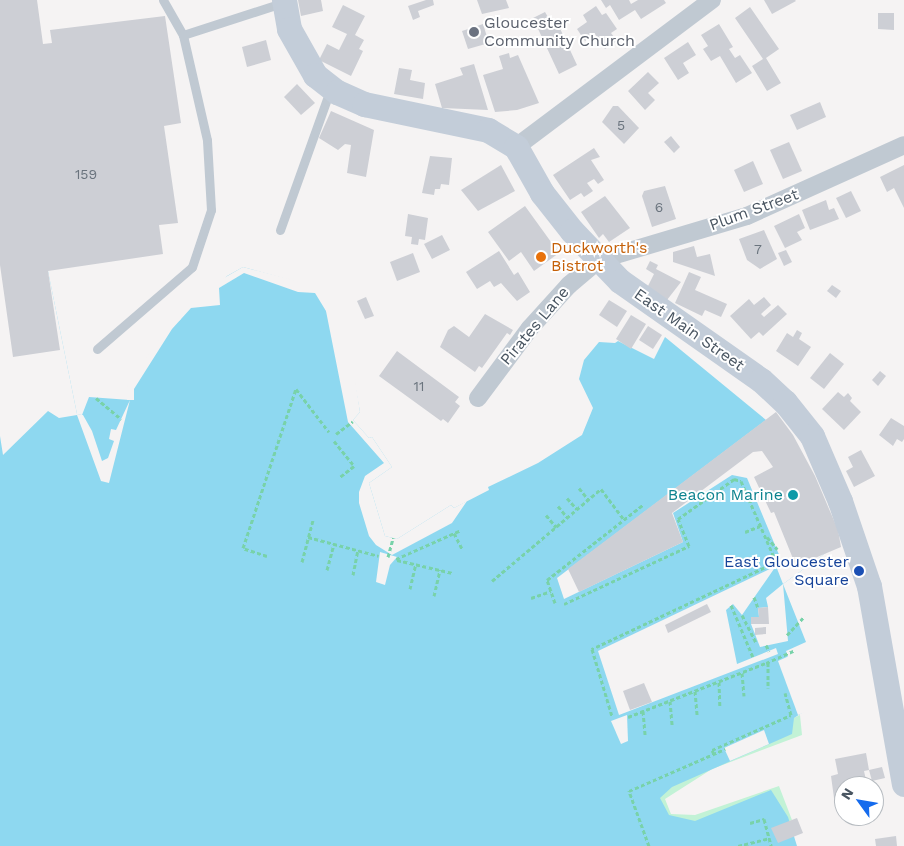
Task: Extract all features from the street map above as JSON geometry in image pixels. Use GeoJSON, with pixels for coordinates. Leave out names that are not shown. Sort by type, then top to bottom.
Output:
{"type":"FeatureCollection","features":[{"type":"Feature","properties":{"kind":"main road","name":"East Main Street"},"geometry":{"type":"LineString","coordinates":[[284,1],[289,29],[315,75],[331,88],[364,104],[488,130],[516,147],[542,193],[599,260],[620,281],[761,380],[785,402],[812,436],[840,501],[869,586],[904,784]]}},
{"type":"Feature","properties":{"kind":"street"},"geometry":{"type":"LineString","coordinates":[[516,147],[712,0]]}},
{"type":"Feature","properties":{"kind":"street","name":"Plum Street"},"geometry":{"type":"LineString","coordinates":[[599,260],[747,216],[904,145]]}},
{"type":"Feature","properties":{"kind":"street","name":"Pirates Lane"},"geometry":{"type":"LineString","coordinates":[[478,398],[530,328],[569,285],[599,260]]}},
{"type":"Feature","properties":{"kind":"lane"},"geometry":{"type":"LineString","coordinates":[[97,349],[192,267],[211,210],[207,140],[183,34],[163,0]]}},
{"type":"Feature","properties":{"kind":"lane"},"geometry":{"type":"LineString","coordinates":[[183,34],[284,1]]}},
{"type":"Feature","properties":{"kind":"lane"},"geometry":{"type":"LineString","coordinates":[[280,230],[331,88]]}},
{"type":"Feature","properties":{"kind":"path"},"geometry":{"type":"LineString","coordinates":[[267,556],[243,548],[296,389],[330,432]]}},
{"type":"Feature","properties":{"kind":"path"},"geometry":{"type":"LineString","coordinates":[[96,398],[121,419]]}},
{"type":"Feature","properties":{"kind":"path"},"geometry":{"type":"LineString","coordinates":[[336,434],[354,421]]}},
{"type":"Feature","properties":{"kind":"path"},"geometry":{"type":"LineString","coordinates":[[334,441],[354,466],[340,477]]}},
{"type":"Feature","properties":{"kind":"path"},"geometry":{"type":"LineString","coordinates":[[564,604],[689,546],[678,519],[734,479],[741,481],[776,562],[592,649],[612,716]]}},
{"type":"Feature","properties":{"kind":"path"},"geometry":{"type":"LineString","coordinates":[[579,488],[588,499]]}},
{"type":"Feature","properties":{"kind":"path"},"geometry":{"type":"LineString","coordinates":[[492,581],[601,489],[624,519]]}},
{"type":"Feature","properties":{"kind":"path"},"geometry":{"type":"LineString","coordinates":[[567,498],[577,509]]}},
{"type":"Feature","properties":{"kind":"path"},"geometry":{"type":"LineString","coordinates":[[555,603],[547,580],[644,504]]}},
{"type":"Feature","properties":{"kind":"path"},"geometry":{"type":"LineString","coordinates":[[558,506],[567,517]]}},
{"type":"Feature","properties":{"kind":"path"},"geometry":{"type":"LineString","coordinates":[[546,515],[556,527]]}},
{"type":"Feature","properties":{"kind":"path"},"geometry":{"type":"LineString","coordinates":[[302,562],[313,520]]}},
{"type":"Feature","properties":{"kind":"path"},"geometry":{"type":"LineString","coordinates":[[618,525],[621,529]]}},
{"type":"Feature","properties":{"kind":"path"},"geometry":{"type":"LineString","coordinates":[[745,532],[760,526]]}},
{"type":"Feature","properties":{"kind":"path"},"geometry":{"type":"LineString","coordinates":[[760,526],[777,549]]}},
{"type":"Feature","properties":{"kind":"path"},"geometry":{"type":"LineString","coordinates":[[453,573],[396,559],[461,530]]}},
{"type":"Feature","properties":{"kind":"path"},"geometry":{"type":"LineString","coordinates":[[454,533],[462,549]]}},
{"type":"Feature","properties":{"kind":"path"},"geometry":{"type":"LineString","coordinates":[[308,537],[379,556]]}},
{"type":"Feature","properties":{"kind":"path"},"geometry":{"type":"LineString","coordinates":[[388,557],[393,538]]}},
{"type":"Feature","properties":{"kind":"path"},"geometry":{"type":"LineString","coordinates":[[327,570],[334,544]]}},
{"type":"Feature","properties":{"kind":"path"},"geometry":{"type":"LineString","coordinates":[[353,575],[358,550]]}},
{"type":"Feature","properties":{"kind":"path"},"geometry":{"type":"LineString","coordinates":[[410,589],[416,564]]}},
{"type":"Feature","properties":{"kind":"path"},"geometry":{"type":"LineString","coordinates":[[434,596],[440,570]]}},
{"type":"Feature","properties":{"kind":"path"},"geometry":{"type":"LineString","coordinates":[[531,598],[551,591]]}},
{"type":"Feature","properties":{"kind":"path"},"geometry":{"type":"LineString","coordinates":[[754,597],[758,608]]}},
{"type":"Feature","properties":{"kind":"path"},"geometry":{"type":"LineString","coordinates":[[731,605],[753,657]]}},
{"type":"Feature","properties":{"kind":"path"},"geometry":{"type":"LineString","coordinates":[[742,615],[756,642]]}},
{"type":"Feature","properties":{"kind":"path"},"geometry":{"type":"LineString","coordinates":[[787,635],[805,616]]}},
{"type":"Feature","properties":{"kind":"path"},"geometry":{"type":"LineString","coordinates":[[766,645],[769,651]]}},
{"type":"Feature","properties":{"kind":"path"},"geometry":{"type":"LineString","coordinates":[[749,670],[793,652]]}},
{"type":"Feature","properties":{"kind":"path"},"geometry":{"type":"LineString","coordinates":[[628,717],[768,662],[768,688]]}},
{"type":"Feature","properties":{"kind":"path"},"geometry":{"type":"LineString","coordinates":[[742,673],[744,696]]}},
{"type":"Feature","properties":{"kind":"path"},"geometry":{"type":"LineString","coordinates":[[719,682],[720,706]]}},
{"type":"Feature","properties":{"kind":"path"},"geometry":{"type":"LineString","coordinates":[[695,691],[696,716]]}},
{"type":"Feature","properties":{"kind":"path"},"geometry":{"type":"LineString","coordinates":[[714,754],[712,750],[791,715],[785,693]]}},
{"type":"Feature","properties":{"kind":"path"},"geometry":{"type":"LineString","coordinates":[[670,701],[672,725]]}},
{"type":"Feature","properties":{"kind":"path"},"geometry":{"type":"LineString","coordinates":[[643,711],[645,736]]}},
{"type":"Feature","properties":{"kind":"path"},"geometry":{"type":"LineString","coordinates":[[649,846],[629,791],[724,750],[691,764]]}},
{"type":"Feature","properties":{"kind":"path"},"geometry":{"type":"LineString","coordinates":[[750,823],[764,819],[771,846]]}},
{"type":"Feature","properties":{"kind":"path"},"geometry":{"type":"LineString","coordinates":[[738,846],[769,838]]}},
{"type":"Feature","properties":{"kind":"green space"},"geometry":{"type":"Polygon","coordinates":[[[800,715],[802,735],[712,769],[665,799],[671,814],[695,815],[779,786],[792,820],[771,828],[679,832],[650,787],[800,715]]]}},
{"type":"Feature","properties":{"kind":"water"},"geometry":{"type":"Polygon","coordinates":[[[0,0],[9,0],[48,271],[77,414],[82,415],[89,397],[130,400],[130,385],[173,324],[180,320],[189,305],[212,300],[216,287],[227,276],[243,267],[316,287],[353,373],[360,412],[353,420],[369,438],[372,437],[392,467],[369,483],[385,536],[397,539],[451,505],[454,508],[489,490],[488,487],[538,463],[582,435],[593,408],[579,379],[584,360],[599,342],[615,343],[618,341],[654,359],[665,337],[766,420],[827,552],[783,584],[806,642],[786,651],[805,711],[794,718],[792,734],[672,787],[660,798],[669,815],[695,821],[771,790],[788,817],[797,846],[0,846],[0,0]]]}},
{"type":"Feature","properties":{"kind":"pier"},"geometry":{"type":"Polygon","coordinates":[[[0,0],[9,0],[48,271],[77,414],[83,415],[92,431],[102,461],[108,458],[114,441],[109,439],[111,429],[116,430],[130,400],[109,483],[101,481],[77,415],[59,418],[48,411],[3,455],[0,436],[0,0]]]}},
{"type":"Feature","properties":{"kind":"pier"},"geometry":{"type":"Polygon","coordinates":[[[243,267],[320,287],[333,302],[352,359],[360,412],[353,420],[369,438],[372,437],[392,467],[369,483],[385,536],[397,539],[451,505],[454,508],[467,501],[452,523],[392,555],[376,545],[369,536],[359,503],[359,492],[365,476],[384,463],[348,422],[326,311],[315,293],[298,292],[244,273],[219,288],[220,305],[191,308],[172,329],[134,389],[134,400],[127,400],[128,384],[171,322],[178,319],[188,303],[210,297],[217,282],[243,267]]]}},
{"type":"Feature","properties":{"kind":"pier","name":"Beacon Marine"},"geometry":{"type":"Polygon","coordinates":[[[766,420],[827,552],[783,584],[776,566],[780,557],[747,478],[732,475],[673,513],[683,542],[564,599],[557,578],[766,420]]]}},
{"type":"Feature","properties":{"kind":"pier"},"geometry":{"type":"Polygon","coordinates":[[[380,552],[397,557],[390,565],[385,585],[376,582],[380,552]]]}},
{"type":"Feature","properties":{"kind":"pier"},"geometry":{"type":"Polygon","coordinates":[[[776,566],[742,615],[733,604],[726,610],[737,664],[776,648],[778,654],[619,715],[598,651],[776,566]]]}},
{"type":"Feature","properties":{"kind":"pier"},"geometry":{"type":"Polygon","coordinates":[[[783,584],[788,641],[760,647],[751,624],[751,617],[759,617],[758,608],[768,607],[766,598],[783,584]]]}},
{"type":"Feature","properties":{"kind":"pier"},"geometry":{"type":"Polygon","coordinates":[[[789,656],[808,711],[798,715],[778,661],[789,656]]]}},
{"type":"Feature","properties":{"kind":"pier"},"geometry":{"type":"Polygon","coordinates":[[[627,715],[628,741],[621,744],[611,721],[627,715]]]}},
{"type":"Feature","properties":{"kind":"pier"},"geometry":{"type":"Polygon","coordinates":[[[764,730],[769,744],[730,761],[724,748],[764,730]]]}},
{"type":"Feature","properties":{"kind":"building"},"geometry":{"type":"Polygon","coordinates":[[[0,0],[37,0],[43,44],[52,43],[50,30],[165,16],[181,123],[164,126],[178,223],[159,225],[163,254],[48,271],[60,350],[13,357],[0,265],[0,0]]]}},
{"type":"Feature","properties":{"kind":"building"},"geometry":{"type":"Polygon","coordinates":[[[298,0],[321,0],[323,11],[301,16],[298,0]]]}},
{"type":"Feature","properties":{"kind":"building"},"geometry":{"type":"Polygon","coordinates":[[[426,0],[433,0],[434,5],[418,11],[420,17],[413,20],[408,6],[426,0]]]}},
{"type":"Feature","properties":{"kind":"building"},"geometry":{"type":"Polygon","coordinates":[[[477,0],[506,0],[509,8],[482,14],[477,0]]]}},
{"type":"Feature","properties":{"kind":"building"},"geometry":{"type":"Polygon","coordinates":[[[601,0],[629,0],[631,4],[638,0],[664,0],[666,3],[641,19],[635,10],[619,20],[610,5],[606,8],[601,0]]]}},
{"type":"Feature","properties":{"kind":"building"},"geometry":{"type":"Polygon","coordinates":[[[764,0],[795,0],[796,1],[772,14],[764,0]]]}},
{"type":"Feature","properties":{"kind":"building"},"geometry":{"type":"Polygon","coordinates":[[[343,5],[365,16],[355,35],[364,40],[359,49],[363,51],[351,76],[319,60],[327,44],[339,50],[347,34],[332,27],[343,5]]]}},
{"type":"Feature","properties":{"kind":"building"},"geometry":{"type":"Polygon","coordinates":[[[596,6],[602,15],[606,13],[617,29],[611,33],[617,41],[605,49],[595,34],[585,41],[577,29],[587,22],[583,15],[596,6]]]}},
{"type":"Feature","properties":{"kind":"building"},"geometry":{"type":"Polygon","coordinates":[[[750,7],[779,49],[766,58],[781,83],[767,91],[752,66],[763,59],[735,18],[750,7]]]}},
{"type":"Feature","properties":{"kind":"building"},"geometry":{"type":"Polygon","coordinates":[[[545,12],[552,24],[557,22],[577,65],[559,74],[533,18],[545,12]]]}},
{"type":"Feature","properties":{"kind":"building"},"geometry":{"type":"Polygon","coordinates":[[[878,13],[894,13],[894,30],[878,29],[878,13]]]}},
{"type":"Feature","properties":{"kind":"building"},"geometry":{"type":"Polygon","coordinates":[[[483,24],[489,43],[468,49],[462,31],[483,24]]]}},
{"type":"Feature","properties":{"kind":"building"},"geometry":{"type":"Polygon","coordinates":[[[719,24],[733,47],[729,49],[735,58],[740,55],[752,73],[736,83],[720,56],[711,61],[703,49],[708,46],[701,35],[719,24]]]}},
{"type":"Feature","properties":{"kind":"building"},"geometry":{"type":"Polygon","coordinates":[[[266,40],[271,60],[247,67],[242,47],[266,40]]]}},
{"type":"Feature","properties":{"kind":"building"},"geometry":{"type":"Polygon","coordinates":[[[688,42],[696,55],[683,63],[689,73],[678,80],[664,58],[688,42]]]}},
{"type":"Feature","properties":{"kind":"building"},"geometry":{"type":"Polygon","coordinates":[[[509,53],[510,58],[518,55],[539,103],[517,110],[495,112],[483,75],[503,69],[499,56],[509,53]]]}},
{"type":"Feature","properties":{"kind":"building"},"geometry":{"type":"Polygon","coordinates":[[[474,64],[488,110],[442,108],[435,84],[463,75],[460,68],[474,64]]]}},
{"type":"Feature","properties":{"kind":"building"},"geometry":{"type":"Polygon","coordinates":[[[399,68],[412,70],[410,80],[425,83],[423,99],[394,94],[399,68]]]}},
{"type":"Feature","properties":{"kind":"building"},"geometry":{"type":"Polygon","coordinates":[[[648,72],[659,83],[648,93],[655,100],[645,110],[628,91],[648,72]]]}},
{"type":"Feature","properties":{"kind":"building"},"geometry":{"type":"Polygon","coordinates":[[[297,84],[315,103],[301,115],[284,97],[297,84]]]}},
{"type":"Feature","properties":{"kind":"building"},"geometry":{"type":"Polygon","coordinates":[[[820,102],[826,117],[797,130],[790,115],[820,102]]]}},
{"type":"Feature","properties":{"kind":"building"},"geometry":{"type":"Polygon","coordinates":[[[613,106],[618,106],[639,128],[624,144],[602,122],[613,106]]]}},
{"type":"Feature","properties":{"kind":"building"},"geometry":{"type":"Polygon","coordinates":[[[331,111],[374,130],[366,177],[347,173],[351,145],[345,144],[338,150],[319,138],[331,111]]]}},
{"type":"Feature","properties":{"kind":"building"},"geometry":{"type":"Polygon","coordinates":[[[671,136],[680,147],[674,153],[664,142],[671,136]]]}},
{"type":"Feature","properties":{"kind":"building"},"geometry":{"type":"Polygon","coordinates":[[[789,142],[802,171],[783,179],[770,150],[789,142]]]}},
{"type":"Feature","properties":{"kind":"building"},"geometry":{"type":"Polygon","coordinates":[[[594,148],[600,157],[591,160],[604,180],[598,184],[594,179],[587,183],[593,191],[584,197],[581,193],[570,200],[553,175],[594,148]]]}},
{"type":"Feature","properties":{"kind":"building"},"geometry":{"type":"Polygon","coordinates":[[[430,156],[452,158],[449,185],[441,184],[440,189],[435,189],[434,195],[422,193],[430,156]]]}},
{"type":"Feature","properties":{"kind":"building"},"geometry":{"type":"Polygon","coordinates":[[[753,161],[763,184],[744,192],[734,170],[753,161]]]}},
{"type":"Feature","properties":{"kind":"building"},"geometry":{"type":"Polygon","coordinates":[[[501,165],[515,191],[478,211],[461,190],[501,165]]]}},
{"type":"Feature","properties":{"kind":"building"},"geometry":{"type":"Polygon","coordinates":[[[904,165],[904,208],[894,188],[887,192],[880,177],[904,165]]]}},
{"type":"Feature","properties":{"kind":"building"},"geometry":{"type":"Polygon","coordinates":[[[665,186],[676,219],[652,227],[642,196],[644,191],[665,186]]]}},
{"type":"Feature","properties":{"kind":"building"},"geometry":{"type":"Polygon","coordinates":[[[851,191],[861,211],[846,218],[836,198],[851,191]]]}},
{"type":"Feature","properties":{"kind":"building"},"geometry":{"type":"Polygon","coordinates":[[[605,196],[630,228],[609,242],[603,234],[599,238],[581,212],[605,196]]]}},
{"type":"Feature","properties":{"kind":"building"},"geometry":{"type":"Polygon","coordinates":[[[826,200],[829,210],[834,208],[839,219],[810,230],[802,210],[826,200]]]}},
{"type":"Feature","properties":{"kind":"building"},"geometry":{"type":"Polygon","coordinates":[[[525,206],[559,253],[534,271],[521,252],[509,261],[488,232],[525,206]]]}},
{"type":"Feature","properties":{"kind":"building"},"geometry":{"type":"Polygon","coordinates":[[[408,214],[428,218],[425,240],[419,239],[418,245],[411,244],[412,237],[405,236],[408,214]]]}},
{"type":"Feature","properties":{"kind":"building"},"geometry":{"type":"Polygon","coordinates":[[[799,214],[805,228],[797,232],[802,240],[785,248],[774,226],[799,214]]]}},
{"type":"Feature","properties":{"kind":"building"},"geometry":{"type":"Polygon","coordinates":[[[764,230],[777,259],[760,269],[747,260],[739,239],[764,230]]]}},
{"type":"Feature","properties":{"kind":"building"},"geometry":{"type":"Polygon","coordinates":[[[442,235],[450,250],[432,259],[424,244],[442,235]]]}},
{"type":"Feature","properties":{"kind":"building"},"geometry":{"type":"Polygon","coordinates":[[[694,246],[697,257],[710,254],[715,276],[673,262],[673,252],[694,246]]]}},
{"type":"Feature","properties":{"kind":"building"},"geometry":{"type":"Polygon","coordinates":[[[786,250],[792,262],[784,266],[778,253],[786,250]]]}},
{"type":"Feature","properties":{"kind":"building"},"geometry":{"type":"Polygon","coordinates":[[[499,251],[514,275],[518,272],[530,292],[517,301],[501,283],[494,287],[490,281],[477,289],[466,272],[499,251]]]}},
{"type":"Feature","properties":{"kind":"building"},"geometry":{"type":"Polygon","coordinates":[[[413,253],[420,272],[397,281],[390,262],[413,253]]]}},
{"type":"Feature","properties":{"kind":"building"},"geometry":{"type":"Polygon","coordinates":[[[650,261],[658,265],[656,269],[681,282],[667,300],[646,290],[654,274],[646,269],[650,261]]]}},
{"type":"Feature","properties":{"kind":"building"},"geometry":{"type":"Polygon","coordinates":[[[689,272],[701,277],[695,290],[727,304],[721,317],[705,310],[702,316],[675,303],[689,272]]]}},
{"type":"Feature","properties":{"kind":"building"},"geometry":{"type":"Polygon","coordinates":[[[832,285],[841,291],[836,298],[827,291],[832,285]]]}},
{"type":"Feature","properties":{"kind":"building"},"geometry":{"type":"Polygon","coordinates":[[[366,297],[374,316],[365,319],[357,301],[366,297]]]}},
{"type":"Feature","properties":{"kind":"building"},"geometry":{"type":"Polygon","coordinates":[[[764,297],[771,305],[761,314],[764,317],[778,305],[787,314],[763,336],[759,332],[751,339],[730,316],[749,299],[754,305],[764,297]]]}},
{"type":"Feature","properties":{"kind":"building"},"geometry":{"type":"Polygon","coordinates":[[[609,300],[627,311],[617,327],[599,315],[609,300]]]}},
{"type":"Feature","properties":{"kind":"building"},"geometry":{"type":"Polygon","coordinates":[[[485,314],[513,330],[510,335],[507,333],[482,368],[479,366],[475,372],[440,347],[448,330],[454,326],[469,337],[485,314]]]}},
{"type":"Feature","properties":{"kind":"building"},"geometry":{"type":"Polygon","coordinates":[[[631,315],[646,324],[631,349],[616,339],[631,315]]]}},
{"type":"Feature","properties":{"kind":"building"},"geometry":{"type":"Polygon","coordinates":[[[648,326],[662,335],[653,349],[639,340],[648,326]]]}},
{"type":"Feature","properties":{"kind":"building"},"geometry":{"type":"Polygon","coordinates":[[[797,330],[802,333],[799,339],[811,347],[798,366],[776,351],[787,333],[793,337],[797,330]]]}},
{"type":"Feature","properties":{"kind":"building"},"geometry":{"type":"Polygon","coordinates":[[[397,351],[459,397],[455,402],[460,406],[448,423],[443,419],[441,421],[379,376],[397,351]]]}},
{"type":"Feature","properties":{"kind":"building"},"geometry":{"type":"Polygon","coordinates":[[[830,353],[844,364],[824,389],[810,378],[830,353]]]}},
{"type":"Feature","properties":{"kind":"building"},"geometry":{"type":"Polygon","coordinates":[[[880,371],[886,376],[878,386],[872,380],[880,371]]]}},
{"type":"Feature","properties":{"kind":"building"},"geometry":{"type":"Polygon","coordinates":[[[838,392],[844,397],[848,393],[852,398],[850,401],[861,412],[844,430],[822,409],[838,392]]]}},
{"type":"Feature","properties":{"kind":"building","name":"Beacon Marine"},"geometry":{"type":"Polygon","coordinates":[[[776,412],[793,435],[815,476],[838,530],[841,547],[796,566],[774,512],[771,513],[754,477],[773,467],[762,451],[753,452],[672,513],[683,542],[579,592],[568,569],[776,412]]]}},
{"type":"Feature","properties":{"kind":"building"},"geometry":{"type":"Polygon","coordinates":[[[891,418],[904,426],[904,439],[902,442],[897,439],[893,446],[879,435],[891,418]]]}},
{"type":"Feature","properties":{"kind":"building"},"geometry":{"type":"Polygon","coordinates":[[[861,450],[875,476],[854,487],[846,471],[853,467],[848,457],[861,450]]]}},
{"type":"Feature","properties":{"kind":"building"},"geometry":{"type":"Polygon","coordinates":[[[707,604],[711,612],[668,633],[665,625],[707,604]]]}},
{"type":"Feature","properties":{"kind":"building"},"geometry":{"type":"Polygon","coordinates":[[[768,607],[769,624],[751,624],[751,617],[759,617],[758,608],[768,607]]]}},
{"type":"Feature","properties":{"kind":"building"},"geometry":{"type":"Polygon","coordinates":[[[766,627],[766,634],[755,635],[755,628],[766,627]]]}},
{"type":"Feature","properties":{"kind":"building"},"geometry":{"type":"Polygon","coordinates":[[[644,683],[652,702],[630,710],[623,691],[644,683]]]}},
{"type":"Feature","properties":{"kind":"building"},"geometry":{"type":"Polygon","coordinates":[[[866,753],[869,770],[864,771],[865,776],[834,776],[834,798],[831,776],[838,774],[835,759],[866,753]]]}},
{"type":"Feature","properties":{"kind":"building"},"geometry":{"type":"Polygon","coordinates":[[[882,767],[885,778],[884,776],[871,776],[869,770],[882,767]]]}},
{"type":"Feature","properties":{"kind":"building"},"geometry":{"type":"Polygon","coordinates":[[[797,818],[803,833],[778,843],[771,828],[797,818]]]}},
{"type":"Feature","properties":{"kind":"building"},"geometry":{"type":"Polygon","coordinates":[[[896,836],[897,846],[876,846],[875,839],[896,836]]]}},
{"type":"Feature","properties":{"kind":"place","name":"Gloucester Community Church"},"geometry":{"type":"Point","coordinates":[474,32]}},
{"type":"Feature","properties":{"kind":"place","name":"Duckworth's Bistrot"},"geometry":{"type":"Point","coordinates":[541,257]}},
{"type":"Feature","properties":{"kind":"place","name":"Beacon Marine"},"geometry":{"type":"Point","coordinates":[793,495]}},
{"type":"Feature","properties":{"kind":"place","name":"East Gloucester Square"},"geometry":{"type":"Point","coordinates":[859,571]}}]}
